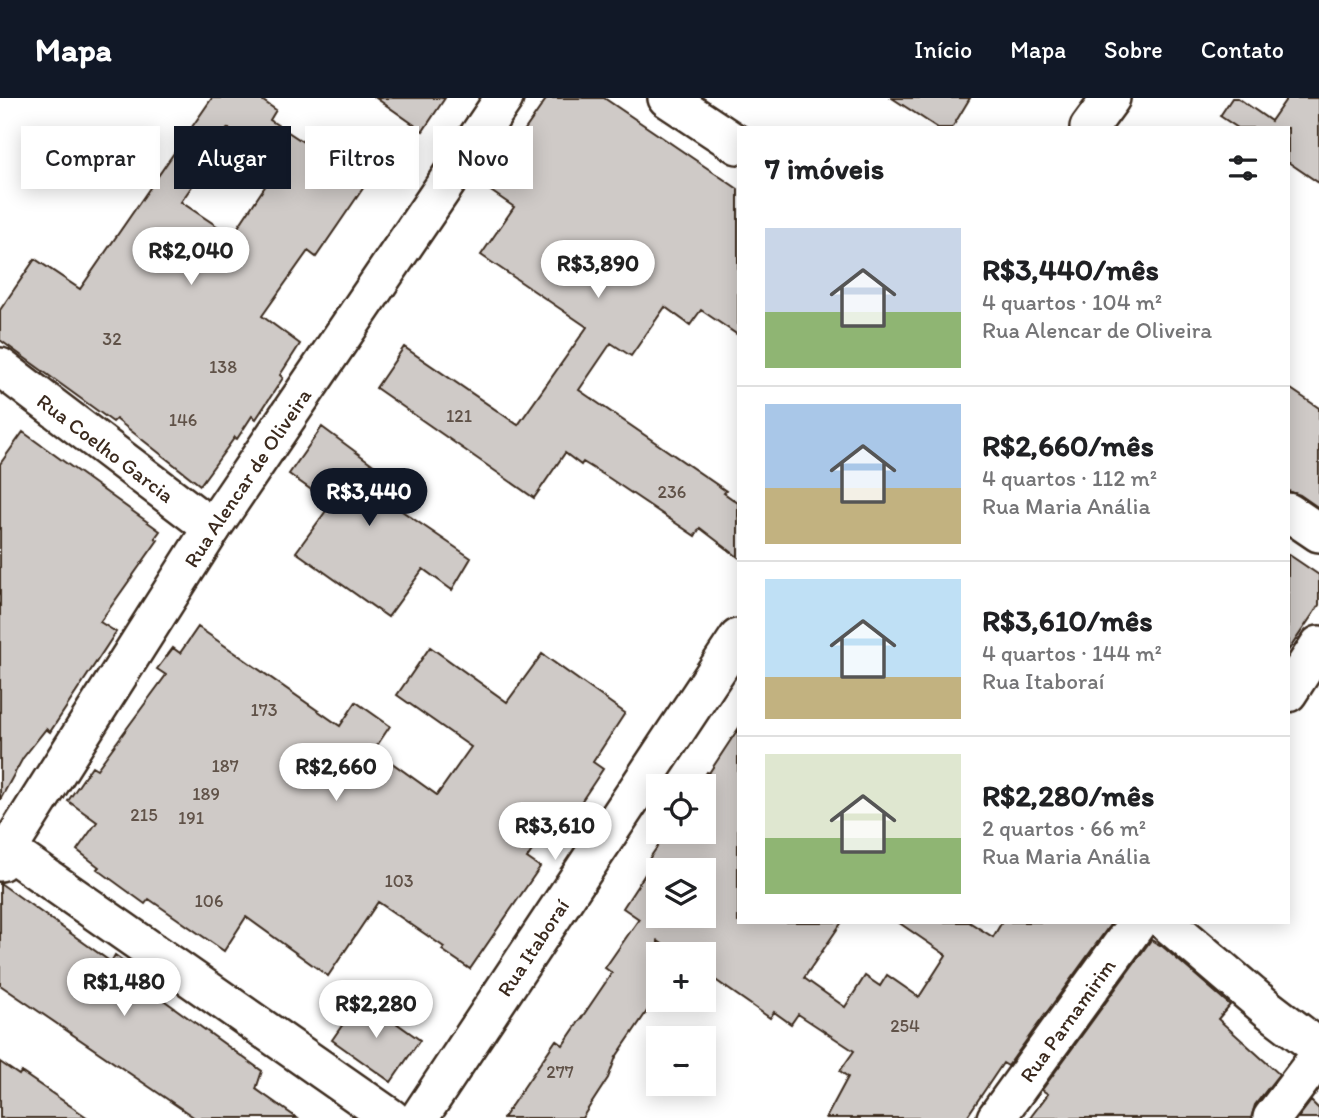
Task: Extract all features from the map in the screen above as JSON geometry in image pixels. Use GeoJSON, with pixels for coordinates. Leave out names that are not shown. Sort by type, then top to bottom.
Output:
{"type":"FeatureCollection","features":[{"type":"Feature","properties":{"kind":"street","name":"Rua Alencar de Oliveira"},"geometry":{"type":"LineString","coordinates":[[3,852],[212,528],[504,98]]}},
{"type":"Feature","properties":{"kind":"street"},"geometry":{"type":"LineString","coordinates":[[667,98],[737,144]]}},
{"type":"Feature","properties":{"kind":"street"},"geometry":{"type":"LineString","coordinates":[[1090,126],[1111,98]]}},
{"type":"Feature","properties":{"kind":"street","name":"Rua Coelho Garcia"},"geometry":{"type":"LineString","coordinates":[[0,367],[212,528]]}},
{"type":"Feature","properties":{"kind":"street"},"geometry":{"type":"LineString","coordinates":[[1290,513],[1319,533]]}},
{"type":"Feature","properties":{"kind":"street","name":"Rua Itaboraí"},"geometry":{"type":"LineString","coordinates":[[419,1118],[737,640]]}},
{"type":"Feature","properties":{"kind":"street"},"geometry":{"type":"LineString","coordinates":[[1290,690],[1319,645]]}},
{"type":"Feature","properties":{"kind":"street"},"geometry":{"type":"LineString","coordinates":[[3,852],[391,1118]]}},
{"type":"Feature","properties":{"kind":"street","name":"Rua Parnamirim"},"geometry":{"type":"LineString","coordinates":[[996,1118],[1137,924]]}},
{"type":"Feature","properties":{"kind":"street"},"geometry":{"type":"LineString","coordinates":[[1168,924],[1268,1009],[1319,1048]]}},
{"type":"Feature","properties":{"kind":"street"},"geometry":{"type":"LineString","coordinates":[[1272,1118],[1319,1056]]}},
{"type":"Feature","properties":{"kind":"building"},"geometry":{"type":"Polygon","coordinates":[[[212,98],[259,98],[276,110],[270,120],[279,126],[193,126],[212,98]]]}},
{"type":"Feature","properties":{"kind":"building"},"geometry":{"type":"Polygon","coordinates":[[[376,98],[445,98],[423,131],[376,98]]]}},
{"type":"Feature","properties":{"kind":"building"},"geometry":{"type":"Polygon","coordinates":[[[547,98],[604,98],[737,188],[737,334],[701,310],[690,325],[665,307],[631,356],[611,343],[579,390],[726,491],[724,493],[737,502],[737,556],[700,528],[695,536],[609,478],[583,462],[581,465],[565,453],[534,498],[376,388],[404,347],[518,425],[587,327],[481,255],[514,207],[488,189],[533,189],[533,126],[527,126],[547,98]]]}},
{"type":"Feature","properties":{"kind":"building"},"geometry":{"type":"Polygon","coordinates":[[[892,98],[970,98],[953,126],[935,126],[892,98]]]}},
{"type":"Feature","properties":{"kind":"building"},"geometry":{"type":"Polygon","coordinates":[[[1232,98],[1238,98],[1271,121],[1287,98],[1319,98],[1319,183],[1290,163],[1290,126],[1235,126],[1220,116],[1232,98]]]}},
{"type":"Feature","properties":{"kind":"building"},"geometry":{"type":"Polygon","coordinates":[[[291,134],[305,143],[305,189],[363,189],[316,257],[308,251],[262,316],[300,344],[280,375],[283,378],[256,419],[252,416],[200,485],[116,419],[113,422],[0,340],[0,310],[35,259],[80,289],[149,189],[160,189],[160,173],[174,153],[174,189],[190,189],[181,202],[232,236],[263,189],[291,189],[291,134]]]}},
{"type":"Feature","properties":{"kind":"building"},"geometry":{"type":"Polygon","coordinates":[[[1290,388],[1319,408],[1319,508],[1290,492],[1290,388]]]}},
{"type":"Feature","properties":{"kind":"building"},"geometry":{"type":"Polygon","coordinates":[[[322,427],[410,492],[399,509],[471,558],[452,590],[423,569],[388,617],[296,552],[331,504],[289,474],[322,427]]]}},
{"type":"Feature","properties":{"kind":"building"},"geometry":{"type":"Polygon","coordinates":[[[23,432],[160,531],[155,538],[158,540],[100,622],[116,632],[50,732],[46,729],[23,758],[0,800],[0,464],[23,432]]]}},
{"type":"Feature","properties":{"kind":"building"},"geometry":{"type":"Polygon","coordinates":[[[1290,555],[1319,575],[1319,605],[1290,648],[1290,555]]]}},
{"type":"Feature","properties":{"kind":"building"},"geometry":{"type":"Polygon","coordinates":[[[198,627],[340,726],[356,702],[390,726],[374,750],[437,795],[471,747],[397,695],[430,647],[507,702],[542,654],[625,713],[593,762],[603,769],[571,817],[560,810],[527,858],[540,867],[470,969],[442,950],[444,947],[378,902],[328,976],[246,917],[224,951],[149,899],[145,904],[97,869],[99,867],[77,850],[97,822],[68,801],[92,766],[97,769],[166,675],[157,669],[173,648],[180,653],[198,627]]]}},
{"type":"Feature","properties":{"kind":"building"},"geometry":{"type":"Polygon","coordinates":[[[737,731],[737,924],[841,924],[804,978],[845,1007],[865,976],[880,986],[887,975],[919,997],[946,955],[901,924],[972,924],[993,937],[1001,924],[1111,924],[1008,1066],[1003,1063],[966,1118],[826,1118],[848,1077],[840,1071],[854,1051],[798,1014],[791,1024],[774,1012],[770,1018],[716,980],[716,942],[658,941],[646,942],[646,1012],[616,1057],[608,1078],[582,1118],[503,1118],[556,1040],[563,1045],[612,973],[605,968],[639,919],[623,908],[646,873],[646,928],[716,928],[716,858],[650,858],[659,844],[716,844],[716,774],[706,774],[737,731]]]}},
{"type":"Feature","properties":{"kind":"building"},"geometry":{"type":"Polygon","coordinates":[[[0,883],[111,962],[115,955],[144,976],[140,983],[262,1071],[256,1089],[297,1118],[195,1118],[0,985],[0,883]]]}},
{"type":"Feature","properties":{"kind":"building"},"geometry":{"type":"Polygon","coordinates":[[[1151,940],[1162,946],[1230,1005],[1218,1019],[1279,1074],[1255,1105],[1251,1118],[1030,1118],[1048,1094],[1042,1090],[1151,940]]]}},
{"type":"Feature","properties":{"kind":"building"},"geometry":{"type":"Polygon","coordinates":[[[361,998],[420,1040],[391,1082],[332,1040],[361,998]]]}},
{"type":"Feature","properties":{"kind":"building"},"geometry":{"type":"Polygon","coordinates":[[[0,1062],[19,1075],[21,1072],[88,1118],[0,1118],[0,1062]]]}},
{"type":"Feature","properties":{"kind":"building"},"geometry":{"type":"Polygon","coordinates":[[[1311,1101],[1319,1109],[1319,1118],[1298,1118],[1311,1101]]]}}]}
